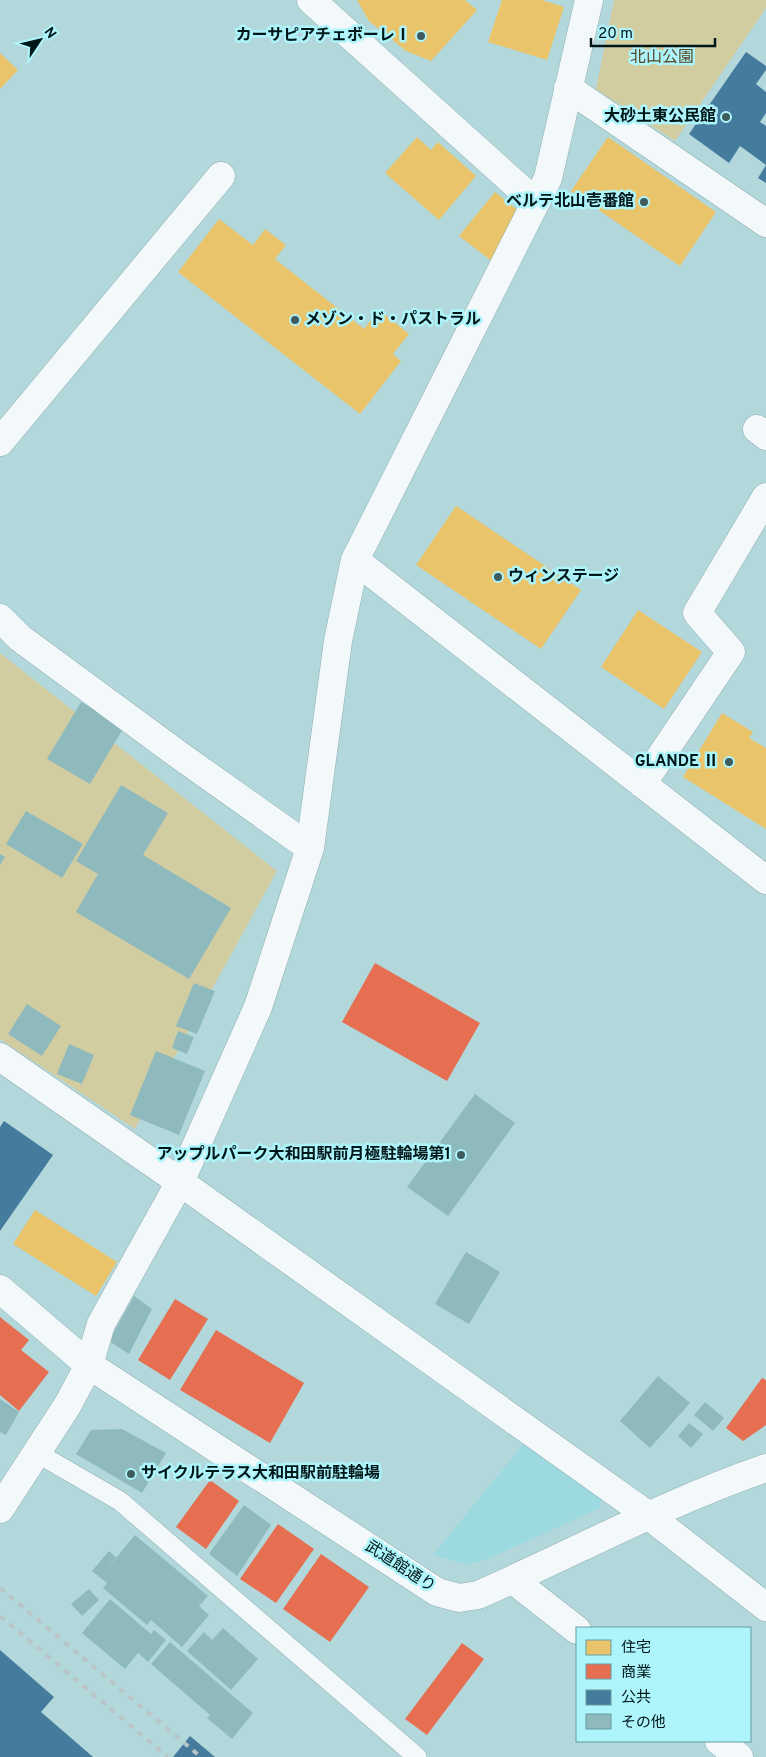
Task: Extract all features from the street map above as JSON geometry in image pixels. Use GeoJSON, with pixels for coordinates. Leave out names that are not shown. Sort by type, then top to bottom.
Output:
{"type":"FeatureCollection","features":[{"type":"Feature","properties":{"kind":"street"},"geometry":{"type":"LineString","coordinates":[[311,0],[535,202]]}},
{"type":"Feature","properties":{"kind":"street"},"geometry":{"type":"LineString","coordinates":[[0,1509],[67,1406],[89,1364],[101,1324],[180,1182],[258,1007],[310,848],[338,641],[355,560],[548,178],[589,0]]}},
{"type":"Feature","properties":{"kind":"street"},"geometry":{"type":"LineString","coordinates":[[568,88],[766,223]]}},
{"type":"Feature","properties":{"kind":"street"},"geometry":{"type":"LineString","coordinates":[[0,442],[221,176]]}},
{"type":"Feature","properties":{"kind":"street"},"geometry":{"type":"LineString","coordinates":[[642,784],[731,652],[697,613],[766,497]]}},
{"type":"Feature","properties":{"kind":"street"},"geometry":{"type":"LineString","coordinates":[[355,560],[766,880]]}},
{"type":"Feature","properties":{"kind":"street"},"geometry":{"type":"LineString","coordinates":[[0,618],[20,638],[179,755],[310,848]]}},
{"type":"Feature","properties":{"kind":"street"},"geometry":{"type":"LineString","coordinates":[[0,1057],[180,1182],[649,1516],[766,1607]]}},
{"type":"Feature","properties":{"kind":"street","name":"武道館通り"},"geometry":{"type":"LineString","coordinates":[[0,1289],[89,1364],[438,1592],[459,1598],[478,1596],[649,1516],[733,1479],[766,1468]]}},
{"type":"Feature","properties":{"kind":"street"},"geometry":{"type":"LineString","coordinates":[[513,1580],[576,1629]]}},
{"type":"Feature","properties":{"kind":"street"},"geometry":{"type":"LineString","coordinates":[[720,1742],[739,1757]]}},
{"type":"Feature","properties":{"kind":"lane"},"geometry":{"type":"LineString","coordinates":[[37,1453],[120,1501],[417,1757]]}},
{"type":"Feature","properties":{"kind":"shaded area"},"geometry":{"type":"Polygon","coordinates":[[[525,1442],[601,1494],[600,1508],[490,1558],[467,1565],[433,1555],[525,1442]]]}},
{"type":"Feature","properties":{"kind":"green space","name":"北山公園"},"geometry":{"type":"Polygon","coordinates":[[[614,0],[766,0],[766,8],[675,141],[596,89],[614,0]]]}},
{"type":"Feature","properties":{"kind":"green space"},"geometry":{"type":"Polygon","coordinates":[[[0,653],[277,871],[135,1129],[0,1039],[0,653]]]}},
{"type":"Feature","properties":{"kind":"building: 住宅","name":"カーサピアチェボーレⅠ"},"geometry":{"type":"Polygon","coordinates":[[[357,0],[465,0],[477,10],[431,61],[406,51],[369,21],[357,0]]]}},
{"type":"Feature","properties":{"kind":"building: 住宅"},"geometry":{"type":"Polygon","coordinates":[[[502,0],[542,0],[564,7],[547,60],[488,42],[502,0]]]}},
{"type":"Feature","properties":{"kind":"building: 住宅"},"geometry":{"type":"Polygon","coordinates":[[[0,53],[18,70],[0,89],[0,53]]]}},
{"type":"Feature","properties":{"kind":"building: 住宅"},"geometry":{"type":"Polygon","coordinates":[[[417,137],[431,150],[438,142],[476,176],[439,220],[385,173],[417,137]]]}},
{"type":"Feature","properties":{"kind":"building: 住宅","name":"ベルテ北山壱番館"},"geometry":{"type":"Polygon","coordinates":[[[608,137],[716,212],[680,266],[571,191],[608,137]]]}},
{"type":"Feature","properties":{"kind":"building: 住宅"},"geometry":{"type":"Polygon","coordinates":[[[495,192],[522,214],[493,262],[459,236],[495,192]]]}},
{"type":"Feature","properties":{"kind":"building: 住宅","name":"メゾン・ド・パストラル"},"geometry":{"type":"Polygon","coordinates":[[[219,219],[253,245],[265,229],[286,245],[275,259],[364,329],[379,310],[409,334],[393,354],[401,361],[360,414],[178,272],[219,219]]]}},
{"type":"Feature","properties":{"kind":"building: 住宅","name":"ウィンステージ"},"geometry":{"type":"Polygon","coordinates":[[[456,506],[581,590],[541,649],[416,565],[456,506]]]}},
{"type":"Feature","properties":{"kind":"building: 住宅"},"geometry":{"type":"Polygon","coordinates":[[[638,610],[702,652],[664,709],[601,667],[638,610]]]}},
{"type":"Feature","properties":{"kind":"building: 住宅","name":"GLANDE Ⅱ"},"geometry":{"type":"Polygon","coordinates":[[[722,713],[753,732],[749,738],[766,748],[766,829],[683,777],[722,713]]]}},
{"type":"Feature","properties":{"kind":"building: 住宅"},"geometry":{"type":"Polygon","coordinates":[[[35,1210],[117,1262],[96,1296],[13,1244],[35,1210]]]}},
{"type":"Feature","properties":{"kind":"building: 商業"},"geometry":{"type":"Polygon","coordinates":[[[375,963],[480,1023],[447,1081],[342,1022],[375,963]]]}},
{"type":"Feature","properties":{"kind":"building: 商業"},"geometry":{"type":"Polygon","coordinates":[[[175,1299],[208,1319],[170,1380],[138,1360],[175,1299]]]}},
{"type":"Feature","properties":{"kind":"building: 商業"},"geometry":{"type":"Polygon","coordinates":[[[0,1317],[29,1340],[21,1350],[49,1372],[19,1411],[0,1395],[0,1317]]]}},
{"type":"Feature","properties":{"kind":"building: 商業"},"geometry":{"type":"Polygon","coordinates":[[[216,1330],[304,1383],[270,1443],[180,1390],[216,1330]]]}},
{"type":"Feature","properties":{"kind":"building: 商業"},"geometry":{"type":"Polygon","coordinates":[[[762,1378],[766,1380],[766,1425],[743,1441],[726,1428],[762,1378]]]}},
{"type":"Feature","properties":{"kind":"building: 商業"},"geometry":{"type":"Polygon","coordinates":[[[210,1480],[239,1501],[206,1549],[176,1527],[210,1480]]]}},
{"type":"Feature","properties":{"kind":"building: 商業"},"geometry":{"type":"Polygon","coordinates":[[[278,1524],[314,1549],[276,1603],[240,1579],[278,1524]]]}},
{"type":"Feature","properties":{"kind":"building: 商業"},"geometry":{"type":"Polygon","coordinates":[[[321,1554],[369,1587],[330,1642],[283,1609],[321,1554]]]}},
{"type":"Feature","properties":{"kind":"building: 商業"},"geometry":{"type":"Polygon","coordinates":[[[462,1643],[484,1659],[427,1735],[405,1719],[462,1643]]]}},
{"type":"Feature","properties":{"kind":"building: 公共"},"geometry":{"type":"Polygon","coordinates":[[[746,52],[766,66],[766,70],[756,84],[766,92],[766,113],[760,122],[766,126],[766,165],[740,146],[729,163],[689,134],[746,52]]]}},
{"type":"Feature","properties":{"kind":"building: 公共"},"geometry":{"type":"Polygon","coordinates":[[[766,165],[766,183],[758,178],[766,165]]]}},
{"type":"Feature","properties":{"kind":"building: 公共"},"geometry":{"type":"Polygon","coordinates":[[[4,1121],[53,1155],[0,1231],[0,1127],[4,1121]]]}},
{"type":"Feature","properties":{"kind":"building: 公共"},"geometry":{"type":"Polygon","coordinates":[[[0,1650],[54,1697],[41,1712],[93,1757],[0,1757],[0,1650]]]}},
{"type":"Feature","properties":{"kind":"building: 公共"},"geometry":{"type":"Polygon","coordinates":[[[190,1736],[215,1757],[173,1757],[190,1736]]]}},
{"type":"Feature","properties":{"kind":"building: その他"},"geometry":{"type":"Polygon","coordinates":[[[81,702],[124,727],[90,784],[47,759],[81,702]]]}},
{"type":"Feature","properties":{"kind":"building: その他"},"geometry":{"type":"Polygon","coordinates":[[[121,785],[168,813],[143,855],[231,908],[189,979],[76,912],[98,874],[76,861],[121,785]]]}},
{"type":"Feature","properties":{"kind":"building: その他"},"geometry":{"type":"Polygon","coordinates":[[[26,811],[83,844],[62,878],[6,844],[26,811]]]}},
{"type":"Feature","properties":{"kind":"building: その他"},"geometry":{"type":"Polygon","coordinates":[[[0,854],[5,857],[0,865],[0,854]]]}},
{"type":"Feature","properties":{"kind":"building: その他"},"geometry":{"type":"Polygon","coordinates":[[[194,983],[215,991],[197,1034],[176,1026],[194,983]]]}},
{"type":"Feature","properties":{"kind":"building: その他"},"geometry":{"type":"Polygon","coordinates":[[[27,1004],[61,1026],[42,1056],[8,1034],[27,1004]]]}},
{"type":"Feature","properties":{"kind":"building: その他"},"geometry":{"type":"Polygon","coordinates":[[[178,1031],[194,1037],[187,1054],[172,1048],[178,1031]]]}},
{"type":"Feature","properties":{"kind":"building: その他"},"geometry":{"type":"Polygon","coordinates":[[[69,1044],[94,1055],[82,1084],[57,1074],[69,1044]]]}},
{"type":"Feature","properties":{"kind":"building: その他"},"geometry":{"type":"Polygon","coordinates":[[[156,1051],[205,1071],[179,1135],[130,1115],[156,1051]]]}},
{"type":"Feature","properties":{"kind":"building: その他","name":"アップルパーク大和田駅前月極駐輪場第1"},"geometry":{"type":"Polygon","coordinates":[[[475,1094],[515,1123],[448,1216],[407,1187],[475,1094]]]}},
{"type":"Feature","properties":{"kind":"building: その他"},"geometry":{"type":"Polygon","coordinates":[[[466,1252],[500,1272],[469,1324],[435,1304],[466,1252]]]}},
{"type":"Feature","properties":{"kind":"building: その他"},"geometry":{"type":"Polygon","coordinates":[[[134,1296],[152,1309],[129,1354],[109,1341],[134,1296]]]}},
{"type":"Feature","properties":{"kind":"building: その他"},"geometry":{"type":"Polygon","coordinates":[[[658,1376],[690,1403],[650,1448],[620,1421],[658,1376]]]}},
{"type":"Feature","properties":{"kind":"building: その他"},"geometry":{"type":"Polygon","coordinates":[[[0,1399],[19,1412],[6,1435],[0,1432],[0,1399]]]}},
{"type":"Feature","properties":{"kind":"building: その他"},"geometry":{"type":"Polygon","coordinates":[[[705,1402],[724,1418],[713,1431],[694,1415],[705,1402]]]}},
{"type":"Feature","properties":{"kind":"building: その他"},"geometry":{"type":"Polygon","coordinates":[[[689,1423],[703,1434],[691,1448],[678,1436],[689,1423]]]}},
{"type":"Feature","properties":{"kind":"building: その他","name":"サイクルテラス大和田駅前駐輪場"},"geometry":{"type":"Polygon","coordinates":[[[122,1429],[166,1453],[142,1493],[76,1454],[91,1430],[122,1429]]]}},
{"type":"Feature","properties":{"kind":"building: その他"},"geometry":{"type":"Polygon","coordinates":[[[244,1505],[271,1525],[237,1576],[209,1554],[244,1505]]]}},
{"type":"Feature","properties":{"kind":"building: その他"},"geometry":{"type":"Polygon","coordinates":[[[135,1535],[208,1596],[199,1606],[209,1615],[182,1647],[151,1620],[147,1625],[103,1588],[107,1583],[92,1571],[109,1551],[116,1557],[105,1571],[135,1535]]]}},
{"type":"Feature","properties":{"kind":"building: その他"},"geometry":{"type":"Polygon","coordinates":[[[89,1589],[99,1600],[82,1616],[71,1604],[89,1589]]]}},
{"type":"Feature","properties":{"kind":"building: その他"},"geometry":{"type":"Polygon","coordinates":[[[110,1599],[151,1634],[154,1630],[166,1640],[148,1662],[138,1653],[125,1669],[82,1633],[110,1599]]]}},
{"type":"Feature","properties":{"kind":"building: その他"},"geometry":{"type":"Polygon","coordinates":[[[223,1628],[258,1659],[231,1690],[187,1651],[204,1632],[212,1640],[223,1628]]]}},
{"type":"Feature","properties":{"kind":"building: その他"},"geometry":{"type":"Polygon","coordinates":[[[170,1642],[253,1713],[232,1739],[207,1718],[210,1715],[151,1664],[170,1642]]]}},
{"type":"Feature","properties":{"kind":"railway"},"geometry":{"type":"LineString","coordinates":[[0,1588],[201,1757]]}},
{"type":"Feature","properties":{"kind":"railway"},"geometry":{"type":"LineString","coordinates":[[0,1616],[168,1757]]}},
{"type":"Feature","properties":{"kind":"place","name":"カーサピアチェボーレⅠ"},"geometry":{"type":"Point","coordinates":[421,36]}},
{"type":"Feature","properties":{"kind":"place","name":"大砂土東公民館"},"geometry":{"type":"Point","coordinates":[726,117]}},
{"type":"Feature","properties":{"kind":"place","name":"ベルテ北山壱番館"},"geometry":{"type":"Point","coordinates":[644,202]}},
{"type":"Feature","properties":{"kind":"place","name":"メゾン・ド・パストラル"},"geometry":{"type":"Point","coordinates":[295,320]}},
{"type":"Feature","properties":{"kind":"place","name":"ウィンステージ"},"geometry":{"type":"Point","coordinates":[498,577]}},
{"type":"Feature","properties":{"kind":"place","name":"GLANDE Ⅱ"},"geometry":{"type":"Point","coordinates":[729,762]}},
{"type":"Feature","properties":{"kind":"place","name":"アップルパーク大和田駅前月極駐輪場第1"},"geometry":{"type":"Point","coordinates":[461,1155]}},
{"type":"Feature","properties":{"kind":"place","name":"サイクルテラス大和田駅前駐輪場"},"geometry":{"type":"Point","coordinates":[131,1474]}}]}
